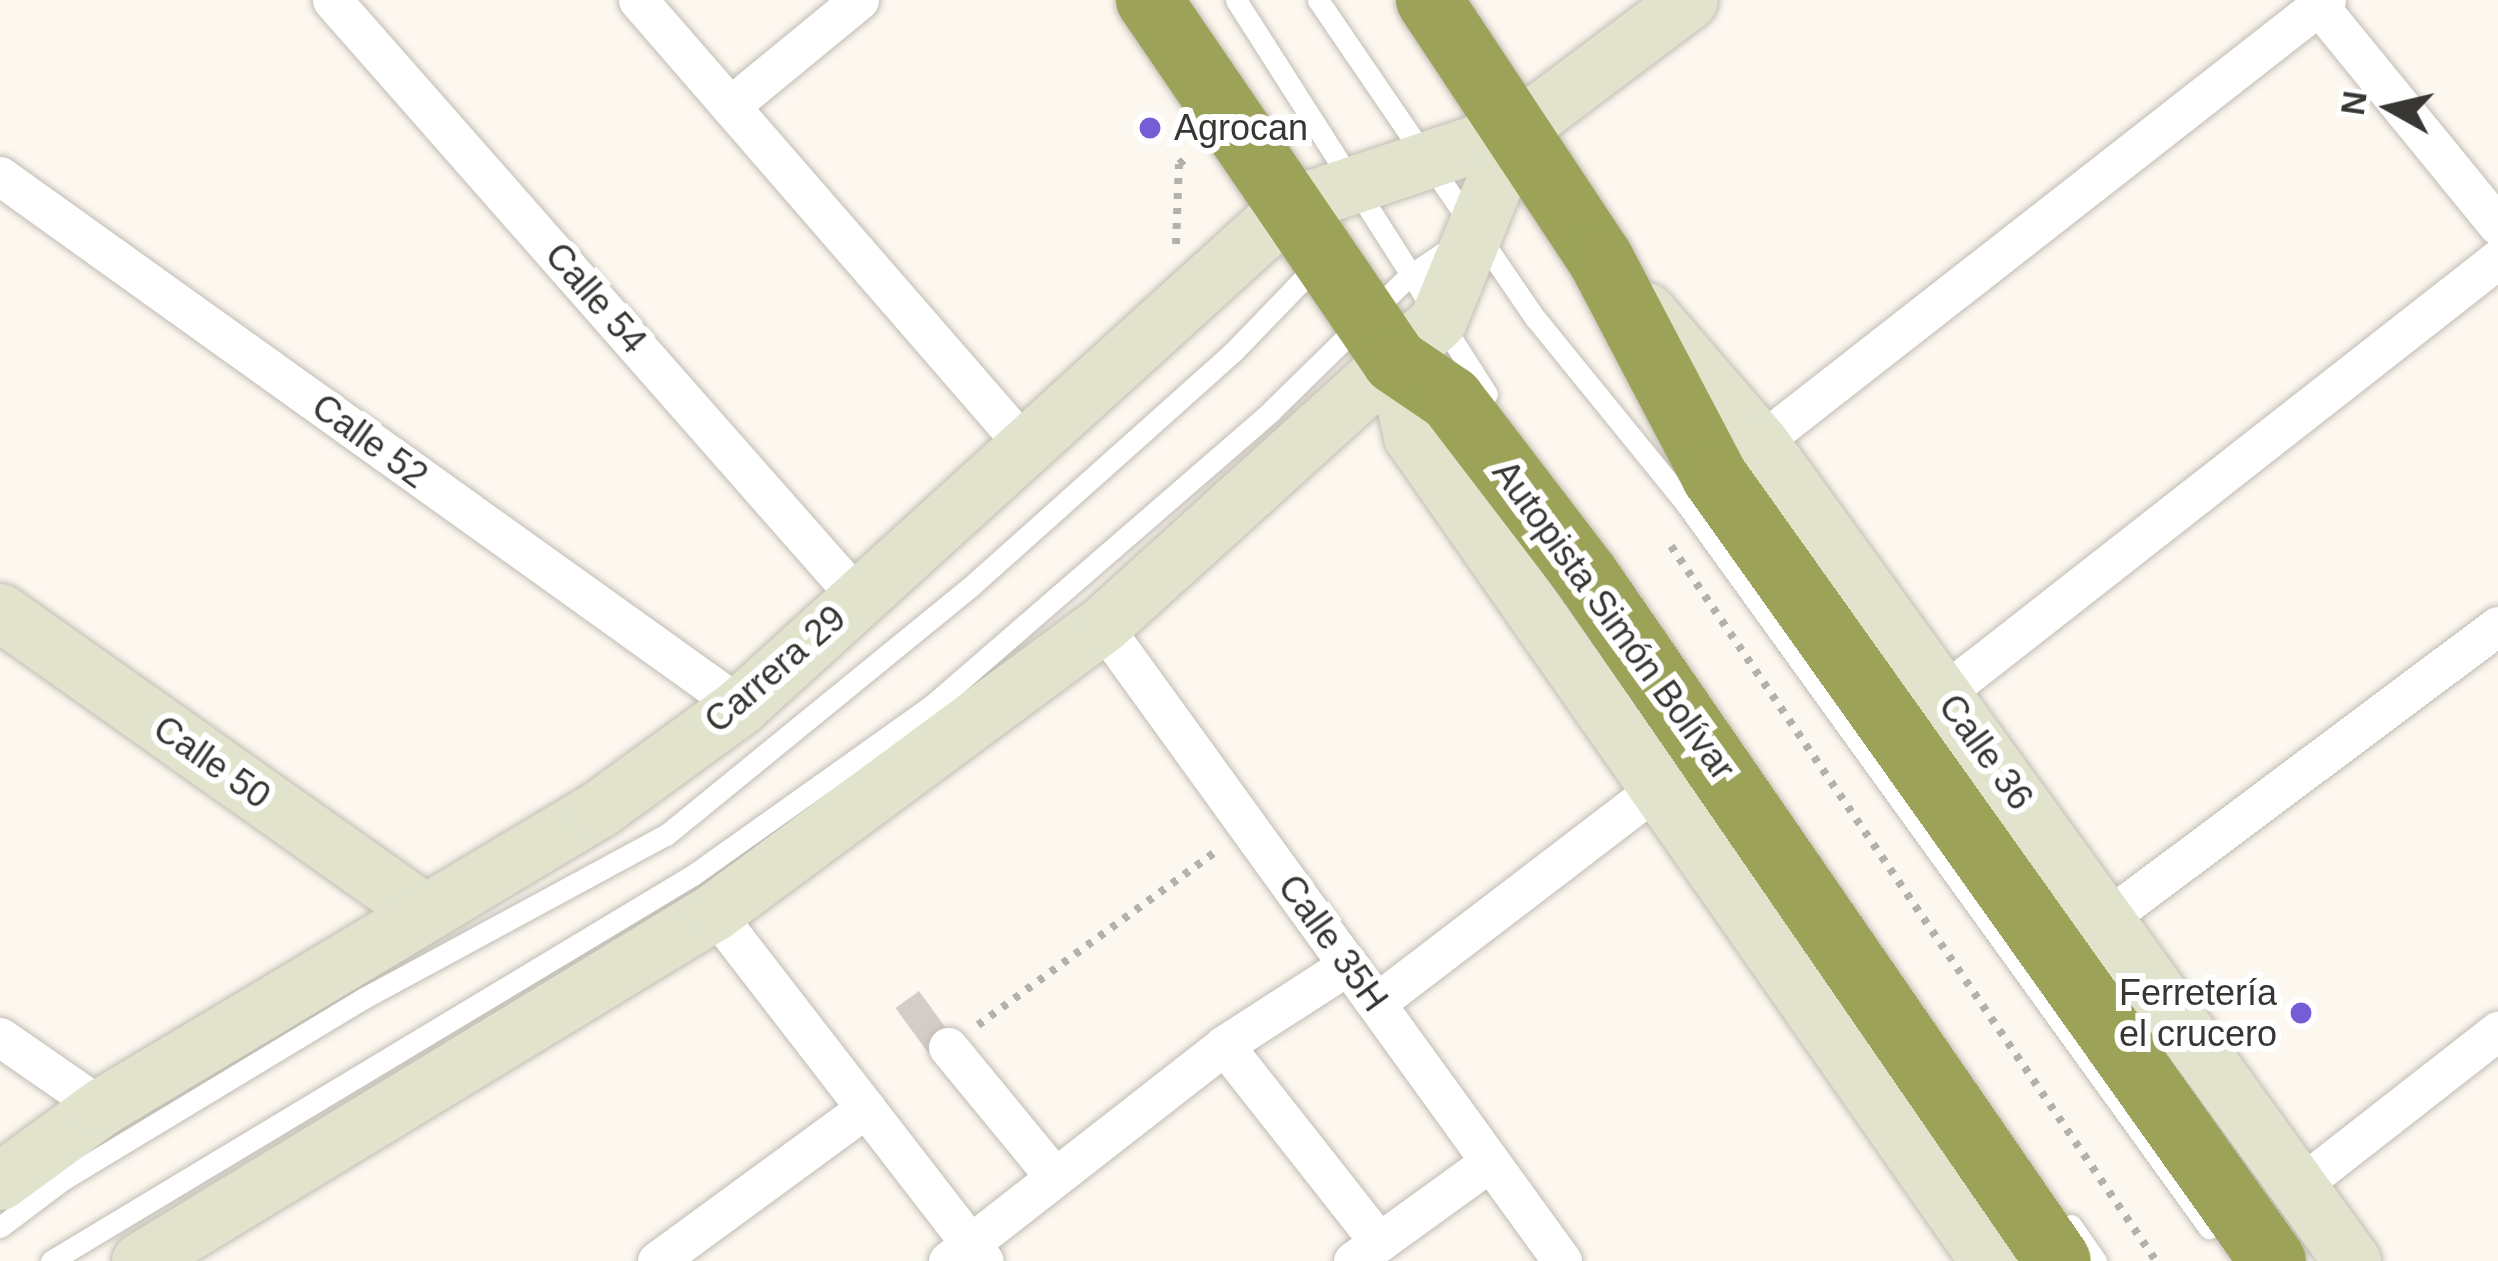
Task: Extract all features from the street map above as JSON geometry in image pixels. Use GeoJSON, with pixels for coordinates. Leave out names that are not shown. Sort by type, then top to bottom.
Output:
{"type":"FeatureCollection","features":[{"type":"Feature","properties":{"kind":"highway","name":"Autopista Simón Bolívar"},"geometry":{"type":"LineString","coordinates":[[1149,0],[1307,232],[1403,318],[1451,399],[1587,577],[2057,1232]]}},
{"type":"Feature","properties":{"kind":"highway"},"geometry":{"type":"LineString","coordinates":[[1429,0],[1600,258],[1720,474],[2247,1243]]}},
{"type":"Feature","properties":{"kind":"main road","name":"Carrera 29"},"geometry":{"type":"LineString","coordinates":[[0,1180],[101,1107],[599,809],[740,706],[1024,445],[1196,299],[1307,232],[1352,185],[1516,130],[1689,0]]}},
{"type":"Feature","properties":{"kind":"main road"},"geometry":{"type":"LineString","coordinates":[[140,1261],[714,912],[1102,625],[1403,318],[1474,233],[1516,130]]}},
{"type":"Feature","properties":{"kind":"main road"},"geometry":{"type":"LineString","coordinates":[[1403,318],[1412,436],[1989,1261]]}},
{"type":"Feature","properties":{"kind":"main road","name":"Calle 36"},"geometry":{"type":"LineString","coordinates":[[1720,474],[1944,693],[2352,1261]]}},
{"type":"Feature","properties":{"kind":"main road","name":"Calle 50"},"geometry":{"type":"LineString","coordinates":[[0,612],[424,912]]}},
{"type":"Feature","properties":{"kind":"main road"},"geometry":{"type":"LineString","coordinates":[[2247,1243],[2298,1187]]}},
{"type":"Feature","properties":{"kind":"street","name":"Calle 54"},"geometry":{"type":"LineString","coordinates":[[332,0],[858,598]]}},
{"type":"Feature","properties":{"kind":"street"},"geometry":{"type":"LineString","coordinates":[[638,0],[1024,445]]}},
{"type":"Feature","properties":{"kind":"street"},"geometry":{"type":"LineString","coordinates":[[730,106],[859,0]]}},
{"type":"Feature","properties":{"kind":"street"},"geometry":{"type":"LineString","coordinates":[[1720,474],[2319,2],[2498,226]]}},
{"type":"Feature","properties":{"kind":"street","name":"Calle 52"},"geometry":{"type":"LineString","coordinates":[[0,176],[740,706]]}},
{"type":"Feature","properties":{"kind":"street"},"geometry":{"type":"LineString","coordinates":[[1944,693],[2498,259]]}},
{"type":"Feature","properties":{"kind":"street","name":"Calle 35H"},"geometry":{"type":"LineString","coordinates":[[1102,625],[1562,1261]]}},
{"type":"Feature","properties":{"kind":"street"},"geometry":{"type":"LineString","coordinates":[[2106,920],[2498,626]]}},
{"type":"Feature","properties":{"kind":"street"},"geometry":{"type":"LineString","coordinates":[[1376,1003],[1660,786]]}},
{"type":"Feature","properties":{"kind":"street"},"geometry":{"type":"LineString","coordinates":[[714,912],[866,1108],[967,1256],[1054,1176],[1224,1045],[1348,965]]}},
{"type":"Feature","properties":{"kind":"street"},"geometry":{"type":"LineString","coordinates":[[2298,1187],[2498,1031]]}},
{"type":"Feature","properties":{"kind":"street"},"geometry":{"type":"LineString","coordinates":[[0,1037],[101,1107]]}},
{"type":"Feature","properties":{"kind":"street"},"geometry":{"type":"LineString","coordinates":[[1224,1045],[1366,1252],[1490,1162]]}},
{"type":"Feature","properties":{"kind":"street"},"geometry":{"type":"LineString","coordinates":[[948,1047],[1054,1176]]}},
{"type":"Feature","properties":{"kind":"street"},"geometry":{"type":"LineString","coordinates":[[657,1261],[866,1108]]}},
{"type":"Feature","properties":{"kind":"lane"},"geometry":{"type":"LineString","coordinates":[[1236,0],[1352,185],[1403,318],[1502,413]]}},
{"type":"Feature","properties":{"kind":"lane"},"geometry":{"type":"LineString","coordinates":[[1318,0],[1474,233],[1720,474]]}},
{"type":"Feature","properties":{"kind":"lane"},"geometry":{"type":"LineString","coordinates":[[0,1227],[64,1178],[364,998],[666,835],[969,589],[1232,353],[1307,232]]}},
{"type":"Feature","properties":{"kind":"lane"},"geometry":{"type":"LineString","coordinates":[[51,1261],[693,874],[913,719],[1271,411],[1403,318]]}},
{"type":"Feature","properties":{"kind":"lane"},"geometry":{"type":"LineString","coordinates":[[2057,1232],[2096,1261]]}},
{"type":"Feature","properties":{"kind":"path"},"geometry":{"type":"LineString","coordinates":[[1669,543],[2156,1261]]}},
{"type":"Feature","properties":{"kind":"path"},"geometry":{"type":"LineString","coordinates":[[948,1047],[1249,826]]}},
{"type":"Feature","properties":{"kind":"building"},"geometry":{"type":"Polygon","coordinates":[[[919,991],[952,1036],[928,1053],[896,1008],[919,991]]]}},
{"type":"Feature","properties":{"kind":"place","name":"Agrocan"},"geometry":{"type":"Point","coordinates":[1150,128]}},
{"type":"Feature","properties":{"kind":"place","name":"Ferretería el crucero"},"geometry":{"type":"Point","coordinates":[2301,1013]}}]}
